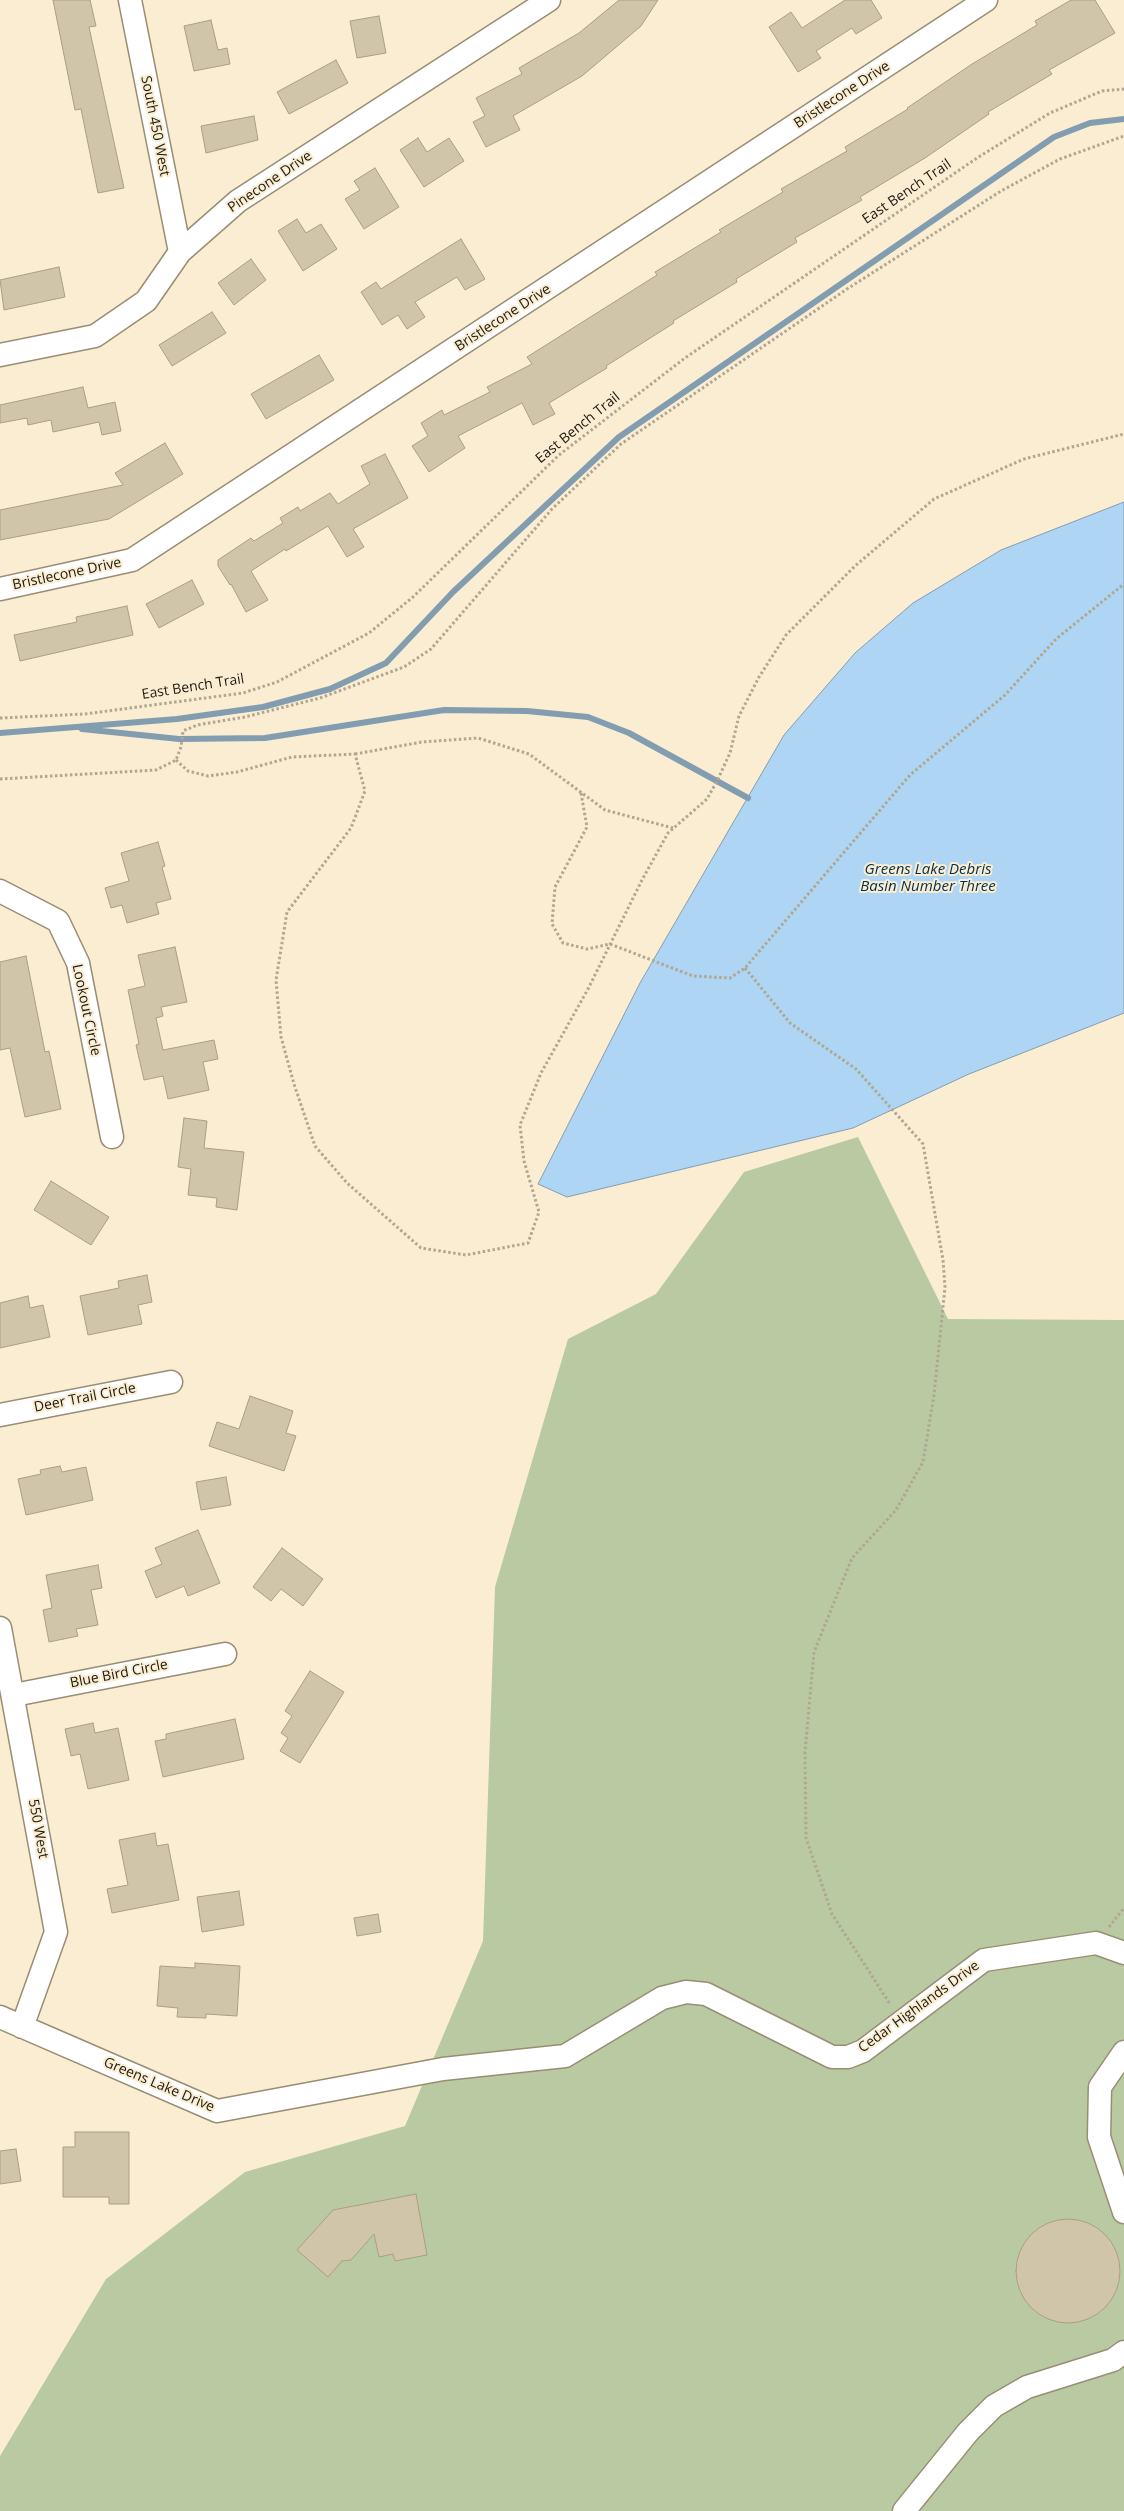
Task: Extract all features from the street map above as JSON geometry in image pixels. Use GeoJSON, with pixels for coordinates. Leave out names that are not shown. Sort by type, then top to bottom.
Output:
{"type":"FeatureCollection","features":[{"type":"Feature","properties":{"kind":"street","name":"South 450 West"},"geometry":{"type":"LineString","coordinates":[[130,0],[180,252]]}},
{"type":"Feature","properties":{"kind":"street","name":"Pinecone Drive"},"geometry":{"type":"LineString","coordinates":[[0,355],[95,336],[146,302],[180,252],[238,201],[549,0]]}},
{"type":"Feature","properties":{"kind":"street","name":"Bristlecone Drive"},"geometry":{"type":"LineString","coordinates":[[0,589],[132,560],[986,0]]}},
{"type":"Feature","properties":{"kind":"street","name":"Lookout Circle"},"geometry":{"type":"LineString","coordinates":[[0,892],[58,921],[78,963],[112,1137]]}},
{"type":"Feature","properties":{"kind":"street","name":"Deer Trail Circle"},"geometry":{"type":"LineString","coordinates":[[0,1415],[171,1382]]}},
{"type":"Feature","properties":{"kind":"street","name":"550 West"},"geometry":{"type":"LineString","coordinates":[[0,1628],[14,1694],[56,1932],[22,2027]]}},
{"type":"Feature","properties":{"kind":"street","name":"Blue Bird Circle"},"geometry":{"type":"LineString","coordinates":[[14,1694],[224,1654]]}},
{"type":"Feature","properties":{"kind":"street","name":"Cedar Highlands Drive"},"geometry":{"type":"LineString","coordinates":[[444,2069],[565,2056],[662,1998],[686,1992],[706,1994],[832,2057],[848,2057],[863,2051],[984,1960],[1096,1943],[1124,1953]]}},
{"type":"Feature","properties":{"kind":"street","name":"Greens Lake Drive"},"geometry":{"type":"LineString","coordinates":[[0,2017],[217,2111],[444,2069]]}},
{"type":"Feature","properties":{"kind":"street"},"geometry":{"type":"LineString","coordinates":[[1124,2052],[1100,2087],[1099,2137],[1124,2212]]}},
{"type":"Feature","properties":{"kind":"street"},"geometry":{"type":"LineString","coordinates":[[904,2511],[968,2432],[994,2406],[1027,2387],[1113,2360],[1124,2352]]}},
{"type":"Feature","properties":{"kind":"path","name":"East Bench Trail"},"geometry":{"type":"LineString","coordinates":[[0,718],[85,714],[243,693],[277,682],[369,633],[413,597],[559,455],[685,358],[1002,143],[1050,113],[1102,91],[1124,89]]}},
{"type":"Feature","properties":{"kind":"path"},"geometry":{"type":"LineString","coordinates":[[0,779],[156,770],[176,760],[181,747],[183,731],[196,726],[245,717],[320,698],[404,667],[431,649],[552,509],[621,444],[847,289],[1001,191],[1060,160],[1124,136]]}},
{"type":"Feature","properties":{"kind":"path"},"geometry":{"type":"LineString","coordinates":[[355,754],[365,790],[351,828],[287,912],[276,980],[281,1037],[294,1084],[315,1146],[347,1183],[421,1248],[466,1255],[528,1243],[539,1212],[524,1160],[520,1125],[541,1074],[668,833],[707,799],[730,753],[738,716],[759,677],[786,634],[855,566],[934,498],[1024,459],[1124,434]]}},
{"type":"Feature","properties":{"kind":"path"},"geometry":{"type":"LineString","coordinates":[[580,793],[587,827],[555,887],[552,924],[563,943],[587,949],[610,944],[693,976],[730,978],[745,968],[910,775],[1005,694],[1056,639],[1124,584]]}},
{"type":"Feature","properties":{"kind":"path"},"geometry":{"type":"LineString","coordinates":[[176,760],[188,771],[208,776],[238,772],[292,757],[355,754],[422,742],[478,738],[528,754],[605,810],[674,828]]}},
{"type":"Feature","properties":{"kind":"path"},"geometry":{"type":"LineString","coordinates":[[745,968],[790,1023],[856,1069],[923,1144],[942,1251],[945,1287],[934,1394],[923,1462],[896,1510],[852,1558],[814,1652],[805,1752],[806,1838],[832,1914],[900,2022]]}},
{"type":"Feature","properties":{"kind":"green space"},"geometry":{"type":"Polygon","coordinates":[[[858,1137],[948,1319],[1124,1320],[1124,2511],[0,2511],[0,2456],[106,2279],[245,2172],[405,2126],[483,1941],[495,1587],[568,1339],[656,1294],[744,1172],[858,1137]]]}},
{"type":"Feature","properties":{"kind":"water","name":"Greens Lake Debris Basin Number Three"},"geometry":{"type":"Polygon","coordinates":[[[1124,502],[1124,1013],[969,1074],[853,1128],[567,1197],[538,1184],[640,983],[784,735],[855,653],[913,603],[1001,550],[1124,502]]]}},
{"type":"Feature","properties":{"kind":"building"},"geometry":{"type":"Polygon","coordinates":[[[53,0],[90,0],[96,26],[89,27],[124,188],[98,193],[81,109],[75,110],[53,0]]]}},
{"type":"Feature","properties":{"kind":"building"},"geometry":{"type":"Polygon","coordinates":[[[619,0],[658,0],[641,26],[582,76],[513,116],[520,130],[486,147],[473,122],[485,116],[476,98],[522,74],[519,68],[579,33],[619,0]]]}},
{"type":"Feature","properties":{"kind":"building"},"geometry":{"type":"Polygon","coordinates":[[[845,0],[871,0],[882,18],[856,34],[852,28],[816,51],[821,58],[798,72],[769,27],[791,12],[802,28],[845,0]]]}},
{"type":"Feature","properties":{"kind":"building"},"geometry":{"type":"Polygon","coordinates":[[[1071,0],[1095,0],[1115,33],[1049,70],[1052,74],[988,112],[989,114],[925,158],[860,197],[862,200],[795,238],[797,242],[736,279],[737,282],[673,321],[674,323],[606,366],[607,368],[549,403],[555,414],[533,425],[522,403],[458,436],[465,448],[429,472],[412,446],[428,436],[421,423],[442,410],[444,415],[490,392],[487,387],[532,364],[527,357],[657,275],[655,272],[721,232],[719,230],[783,192],[781,189],[847,151],[845,147],[908,109],[972,64],[1037,25],[1035,21],[1071,0]]]}},
{"type":"Feature","properties":{"kind":"building"},"geometry":{"type":"Polygon","coordinates":[[[379,16],[386,53],[357,58],[350,21],[379,16]]]}},
{"type":"Feature","properties":{"kind":"building"},"geometry":{"type":"Polygon","coordinates":[[[211,20],[218,50],[227,48],[230,64],[194,71],[184,26],[211,20]]]}},
{"type":"Feature","properties":{"kind":"building"},"geometry":{"type":"Polygon","coordinates":[[[336,60],[348,83],[289,114],[277,92],[336,60]]]}},
{"type":"Feature","properties":{"kind":"building"},"geometry":{"type":"Polygon","coordinates":[[[254,116],[258,140],[206,153],[201,126],[254,116]]]}},
{"type":"Feature","properties":{"kind":"building"},"geometry":{"type":"Polygon","coordinates":[[[418,138],[427,152],[449,138],[464,161],[424,187],[400,150],[418,138]]]}},
{"type":"Feature","properties":{"kind":"building"},"geometry":{"type":"Polygon","coordinates":[[[375,168],[399,207],[364,229],[345,199],[360,190],[354,181],[375,168]]]}},
{"type":"Feature","properties":{"kind":"building"},"geometry":{"type":"Polygon","coordinates":[[[297,219],[306,233],[321,224],[337,249],[303,271],[278,231],[297,219]]]}},
{"type":"Feature","properties":{"kind":"building"},"geometry":{"type":"Polygon","coordinates":[[[461,239],[485,279],[465,290],[457,277],[415,302],[425,317],[407,329],[398,315],[382,325],[361,292],[376,282],[381,289],[461,239]]]}},
{"type":"Feature","properties":{"kind":"building"},"geometry":{"type":"Polygon","coordinates":[[[251,259],[266,280],[234,305],[218,283],[251,259]]]}},
{"type":"Feature","properties":{"kind":"building"},"geometry":{"type":"Polygon","coordinates":[[[59,267],[65,297],[4,310],[0,280],[59,267]]]}},
{"type":"Feature","properties":{"kind":"building"},"geometry":{"type":"Polygon","coordinates":[[[212,312],[226,333],[172,366],[159,345],[212,312]]]}},
{"type":"Feature","properties":{"kind":"building"},"geometry":{"type":"Polygon","coordinates":[[[319,355],[334,380],[266,419],[251,394],[319,355]]]}},
{"type":"Feature","properties":{"kind":"building"},"geometry":{"type":"Polygon","coordinates":[[[83,387],[88,408],[115,402],[121,431],[102,435],[99,422],[53,432],[51,420],[28,425],[27,418],[0,423],[0,405],[83,387]]]}},
{"type":"Feature","properties":{"kind":"building"},"geometry":{"type":"Polygon","coordinates":[[[165,443],[183,474],[109,519],[0,540],[0,510],[123,485],[115,473],[165,443]]]}},
{"type":"Feature","properties":{"kind":"building"},"geometry":{"type":"Polygon","coordinates":[[[385,454],[408,498],[353,529],[364,547],[347,557],[328,526],[286,551],[285,549],[251,571],[268,600],[246,612],[231,584],[218,566],[218,560],[251,538],[254,541],[283,523],[280,518],[298,507],[300,511],[330,493],[338,504],[370,484],[361,466],[385,454]]]}},
{"type":"Feature","properties":{"kind":"building"},"geometry":{"type":"Polygon","coordinates":[[[192,580],[204,604],[159,628],[146,604],[192,580]]]}},
{"type":"Feature","properties":{"kind":"building"},"geometry":{"type":"Polygon","coordinates":[[[127,606],[133,635],[20,661],[14,635],[77,622],[76,617],[127,606]]]}},
{"type":"Feature","properties":{"kind":"building"},"geometry":{"type":"Polygon","coordinates":[[[158,842],[165,866],[162,867],[171,899],[156,903],[159,914],[127,923],[122,905],[111,908],[105,888],[129,881],[121,853],[158,842]]]}},
{"type":"Feature","properties":{"kind":"building"},"geometry":{"type":"Polygon","coordinates":[[[175,947],[187,1002],[161,1007],[163,1016],[156,1018],[163,1050],[214,1040],[218,1059],[203,1062],[209,1090],[168,1099],[163,1076],[144,1080],[136,1045],[139,1044],[128,990],[145,986],[138,955],[175,947]]]}},
{"type":"Feature","properties":{"kind":"building"},"geometry":{"type":"Polygon","coordinates":[[[26,956],[45,1052],[49,1051],[61,1109],[25,1117],[10,1048],[0,1050],[0,962],[26,956]]]}},
{"type":"Feature","properties":{"kind":"building"},"geometry":{"type":"Polygon","coordinates":[[[184,1118],[207,1121],[204,1148],[244,1152],[237,1210],[216,1207],[217,1198],[188,1195],[191,1169],[178,1167],[184,1118]]]}},
{"type":"Feature","properties":{"kind":"building"},"geometry":{"type":"Polygon","coordinates":[[[51,1181],[109,1217],[91,1245],[34,1210],[51,1181]]]}},
{"type":"Feature","properties":{"kind":"building"},"geometry":{"type":"Polygon","coordinates":[[[147,1275],[152,1302],[138,1305],[142,1324],[88,1335],[80,1296],[119,1288],[118,1281],[147,1275]]]}},
{"type":"Feature","properties":{"kind":"building"},"geometry":{"type":"Polygon","coordinates":[[[28,1296],[30,1308],[43,1305],[50,1337],[0,1348],[0,1303],[28,1296]]]}},
{"type":"Feature","properties":{"kind":"building"},"geometry":{"type":"Polygon","coordinates":[[[250,1396],[293,1411],[286,1433],[296,1436],[284,1471],[209,1446],[217,1422],[239,1429],[250,1396]]]}},
{"type":"Feature","properties":{"kind":"building"},"geometry":{"type":"Polygon","coordinates":[[[60,1466],[62,1472],[86,1467],[93,1500],[26,1515],[18,1479],[41,1474],[40,1470],[60,1466]]]}},
{"type":"Feature","properties":{"kind":"building"},"geometry":{"type":"Polygon","coordinates":[[[226,1477],[231,1505],[201,1510],[196,1482],[226,1477]]]}},
{"type":"Feature","properties":{"kind":"building"},"geometry":{"type":"Polygon","coordinates":[[[198,1530],[220,1583],[188,1596],[184,1586],[156,1598],[145,1571],[162,1564],[155,1548],[198,1530]]]}},
{"type":"Feature","properties":{"kind":"building"},"geometry":{"type":"Polygon","coordinates":[[[282,1548],[323,1579],[303,1606],[281,1589],[271,1601],[253,1587],[282,1548]]]}},
{"type":"Feature","properties":{"kind":"building"},"geometry":{"type":"Polygon","coordinates":[[[98,1565],[102,1588],[91,1590],[98,1625],[76,1629],[78,1636],[49,1642],[43,1610],[52,1608],[46,1575],[98,1565]]]}},
{"type":"Feature","properties":{"kind":"building"},"geometry":{"type":"Polygon","coordinates":[[[310,1671],[344,1692],[300,1763],[280,1751],[288,1738],[281,1733],[292,1716],[285,1711],[310,1671]]]}},
{"type":"Feature","properties":{"kind":"building"},"geometry":{"type":"Polygon","coordinates":[[[235,1719],[244,1759],[163,1777],[155,1741],[166,1739],[166,1734],[235,1719]]]}},
{"type":"Feature","properties":{"kind":"building"},"geometry":{"type":"Polygon","coordinates":[[[93,1723],[95,1733],[118,1728],[129,1780],[88,1789],[80,1754],[71,1756],[65,1729],[93,1723]]]}},
{"type":"Feature","properties":{"kind":"building"},"geometry":{"type":"Polygon","coordinates":[[[155,1833],[157,1846],[168,1844],[179,1900],[112,1913],[107,1889],[128,1885],[119,1840],[155,1833]]]}},
{"type":"Feature","properties":{"kind":"building"},"geometry":{"type":"Polygon","coordinates":[[[239,1891],[244,1925],[202,1932],[197,1897],[239,1891]]]}},
{"type":"Feature","properties":{"kind":"building"},"geometry":{"type":"Polygon","coordinates":[[[378,1914],[381,1932],[357,1936],[354,1918],[378,1914]]]}},
{"type":"Feature","properties":{"kind":"building"},"geometry":{"type":"Polygon","coordinates":[[[195,1963],[240,1966],[237,2016],[206,2014],[206,2018],[177,2017],[178,2008],[157,2006],[160,1966],[195,1968],[195,1963]]]}},
{"type":"Feature","properties":{"kind":"building"},"geometry":{"type":"Polygon","coordinates":[[[75,2132],[129,2132],[129,2204],[109,2204],[109,2197],[63,2197],[63,2147],[75,2147],[75,2132]]]}},
{"type":"Feature","properties":{"kind":"building"},"geometry":{"type":"Polygon","coordinates":[[[16,2149],[21,2181],[0,2184],[0,2151],[16,2149]]]}},
{"type":"Feature","properties":{"kind":"building"},"geometry":{"type":"Polygon","coordinates":[[[416,2194],[427,2255],[395,2261],[393,2254],[379,2257],[374,2234],[351,2260],[342,2261],[328,2277],[297,2250],[333,2210],[416,2194]]]}},
{"type":"Feature","properties":{"kind":"building"},"geometry":{"type":"Polygon","coordinates":[[[1068,2219],[1088,2223],[1105,2234],[1116,2251],[1120,2271],[1116,2291],[1105,2308],[1088,2319],[1068,2323],[1048,2319],[1031,2308],[1020,2291],[1016,2271],[1020,2251],[1031,2234],[1048,2223],[1068,2219]]]}},
{"type":"Feature","properties":{"kind":"waterway"},"geometry":{"type":"LineString","coordinates":[[0,733],[177,719],[263,707],[330,689],[386,663],[453,592],[619,437],[1054,137],[1090,123],[1124,119]]}},
{"type":"Feature","properties":{"kind":"waterway"},"geometry":{"type":"LineString","coordinates":[[82,729],[179,739],[265,738],[444,710],[527,711],[588,717],[629,733],[748,798]]}}]}
